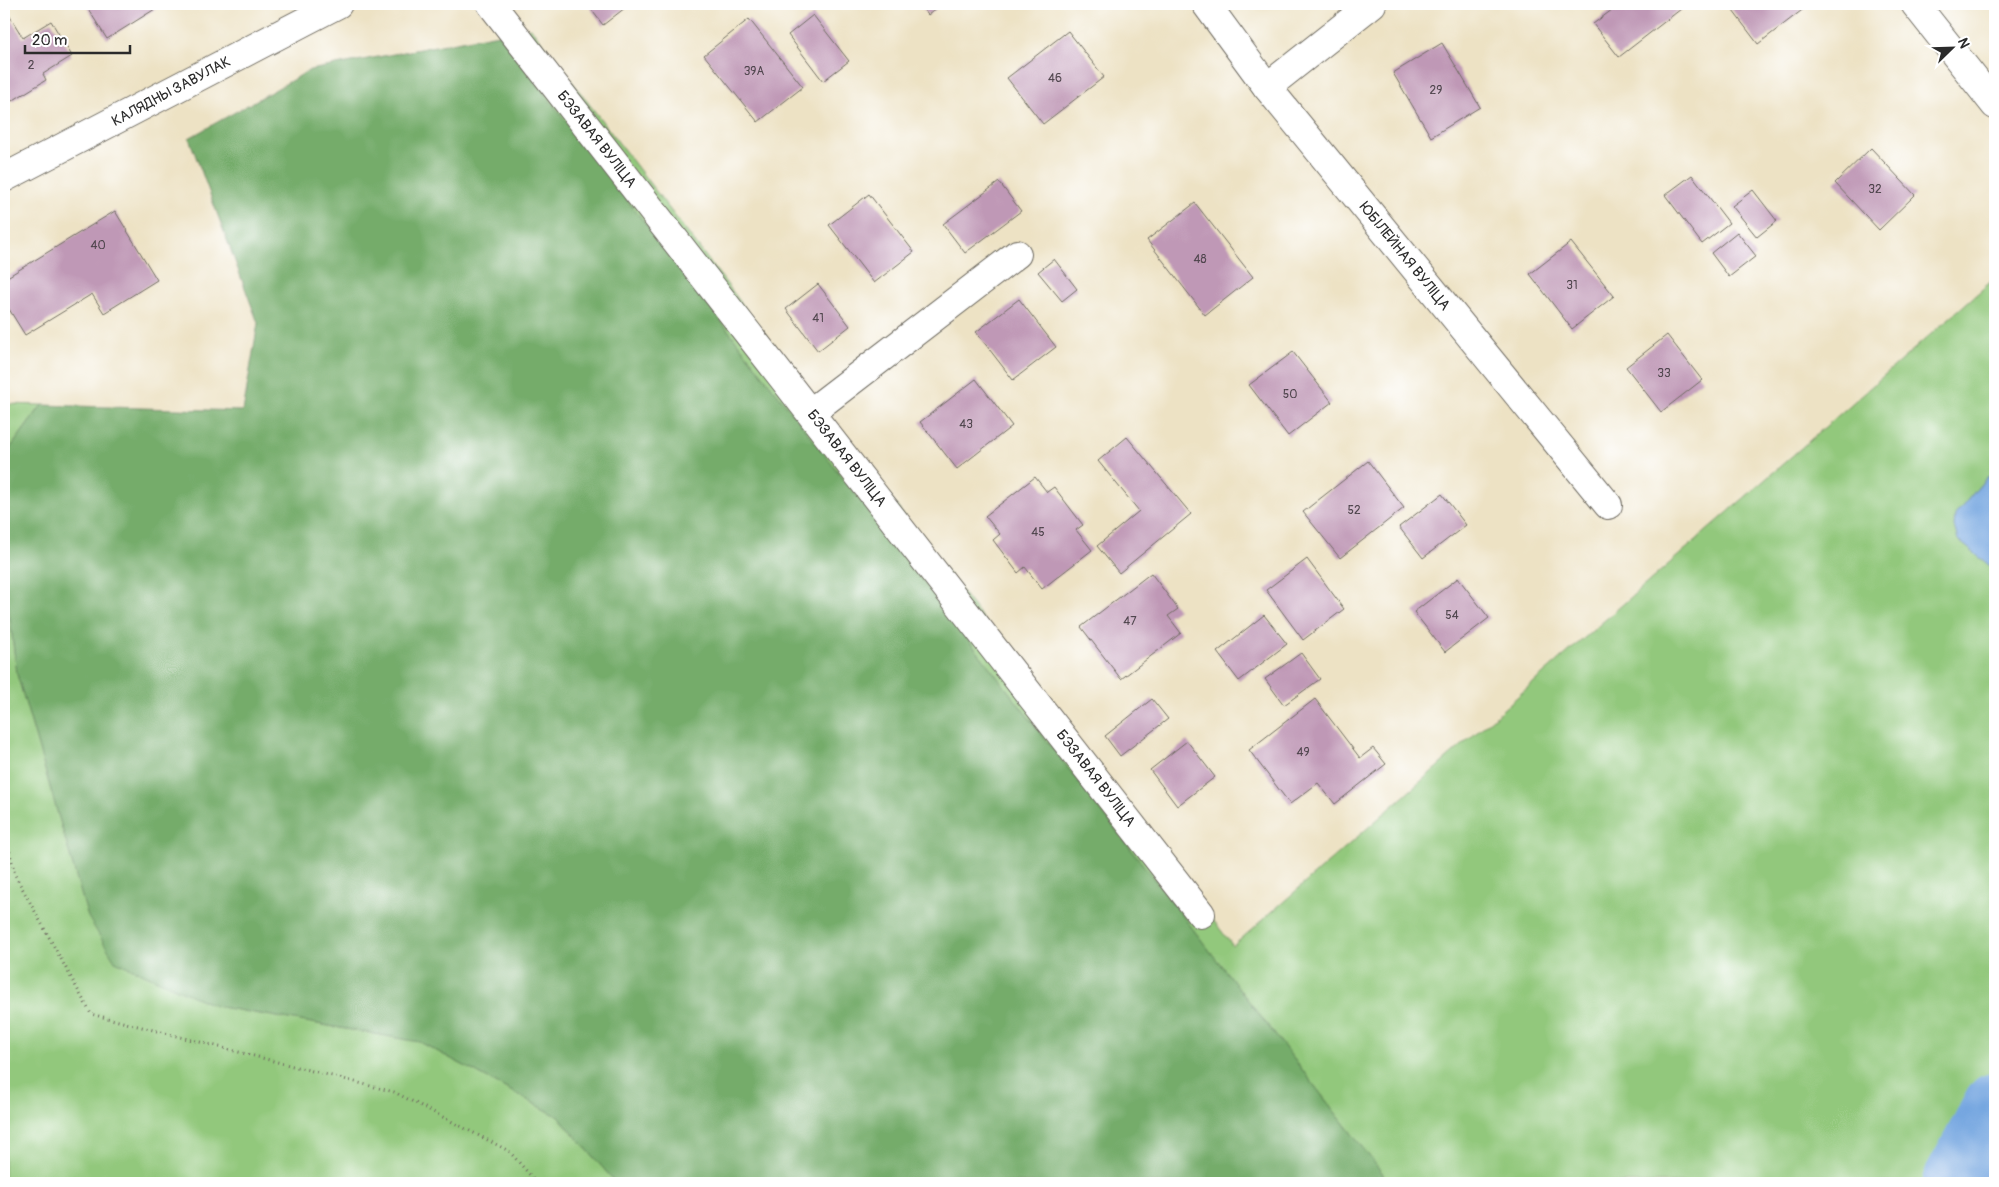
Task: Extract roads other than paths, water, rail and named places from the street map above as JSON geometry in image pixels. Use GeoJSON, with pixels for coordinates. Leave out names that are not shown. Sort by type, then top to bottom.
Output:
{"type":"FeatureCollection","features":[{"type":"Feature","properties":{"kind":"street","name":"КАЛЯДНЫ ЗАВУЛАК"},"geometry":{"type":"LineString","coordinates":[[4,178],[338,4]]}},
{"type":"Feature","properties":{"kind":"street","name":"БЭЗАВАЯ ВУЛІЦА"},"geometry":{"type":"LineString","coordinates":[[491,4],[1201,914]]}},
{"type":"Feature","properties":{"kind":"street","name":"ЮБІЛЕЙНАЯ ВУЛІЦА"},"geometry":{"type":"LineString","coordinates":[[1206,4],[1267,87],[1608,505]]}},
{"type":"Feature","properties":{"kind":"street"},"geometry":{"type":"LineString","coordinates":[[1267,87],[1372,4]]}},
{"type":"Feature","properties":{"kind":"street"},"geometry":{"type":"LineString","coordinates":[[1915,4],[1995,105]]}},
{"type":"Feature","properties":{"kind":"street"},"geometry":{"type":"LineString","coordinates":[[811,412],[1017,254]]}},
{"type":"Feature","properties":{"kind":"water"},"geometry":{"type":"Polygon","coordinates":[[[1995,475],[1995,570],[1958,540],[1954,526],[1955,515],[1987,477],[1995,475]]]}},
{"type":"Feature","properties":{"kind":"waterway"},"geometry":{"type":"LineString","coordinates":[[1953,1183],[1995,1104]]}}]}
